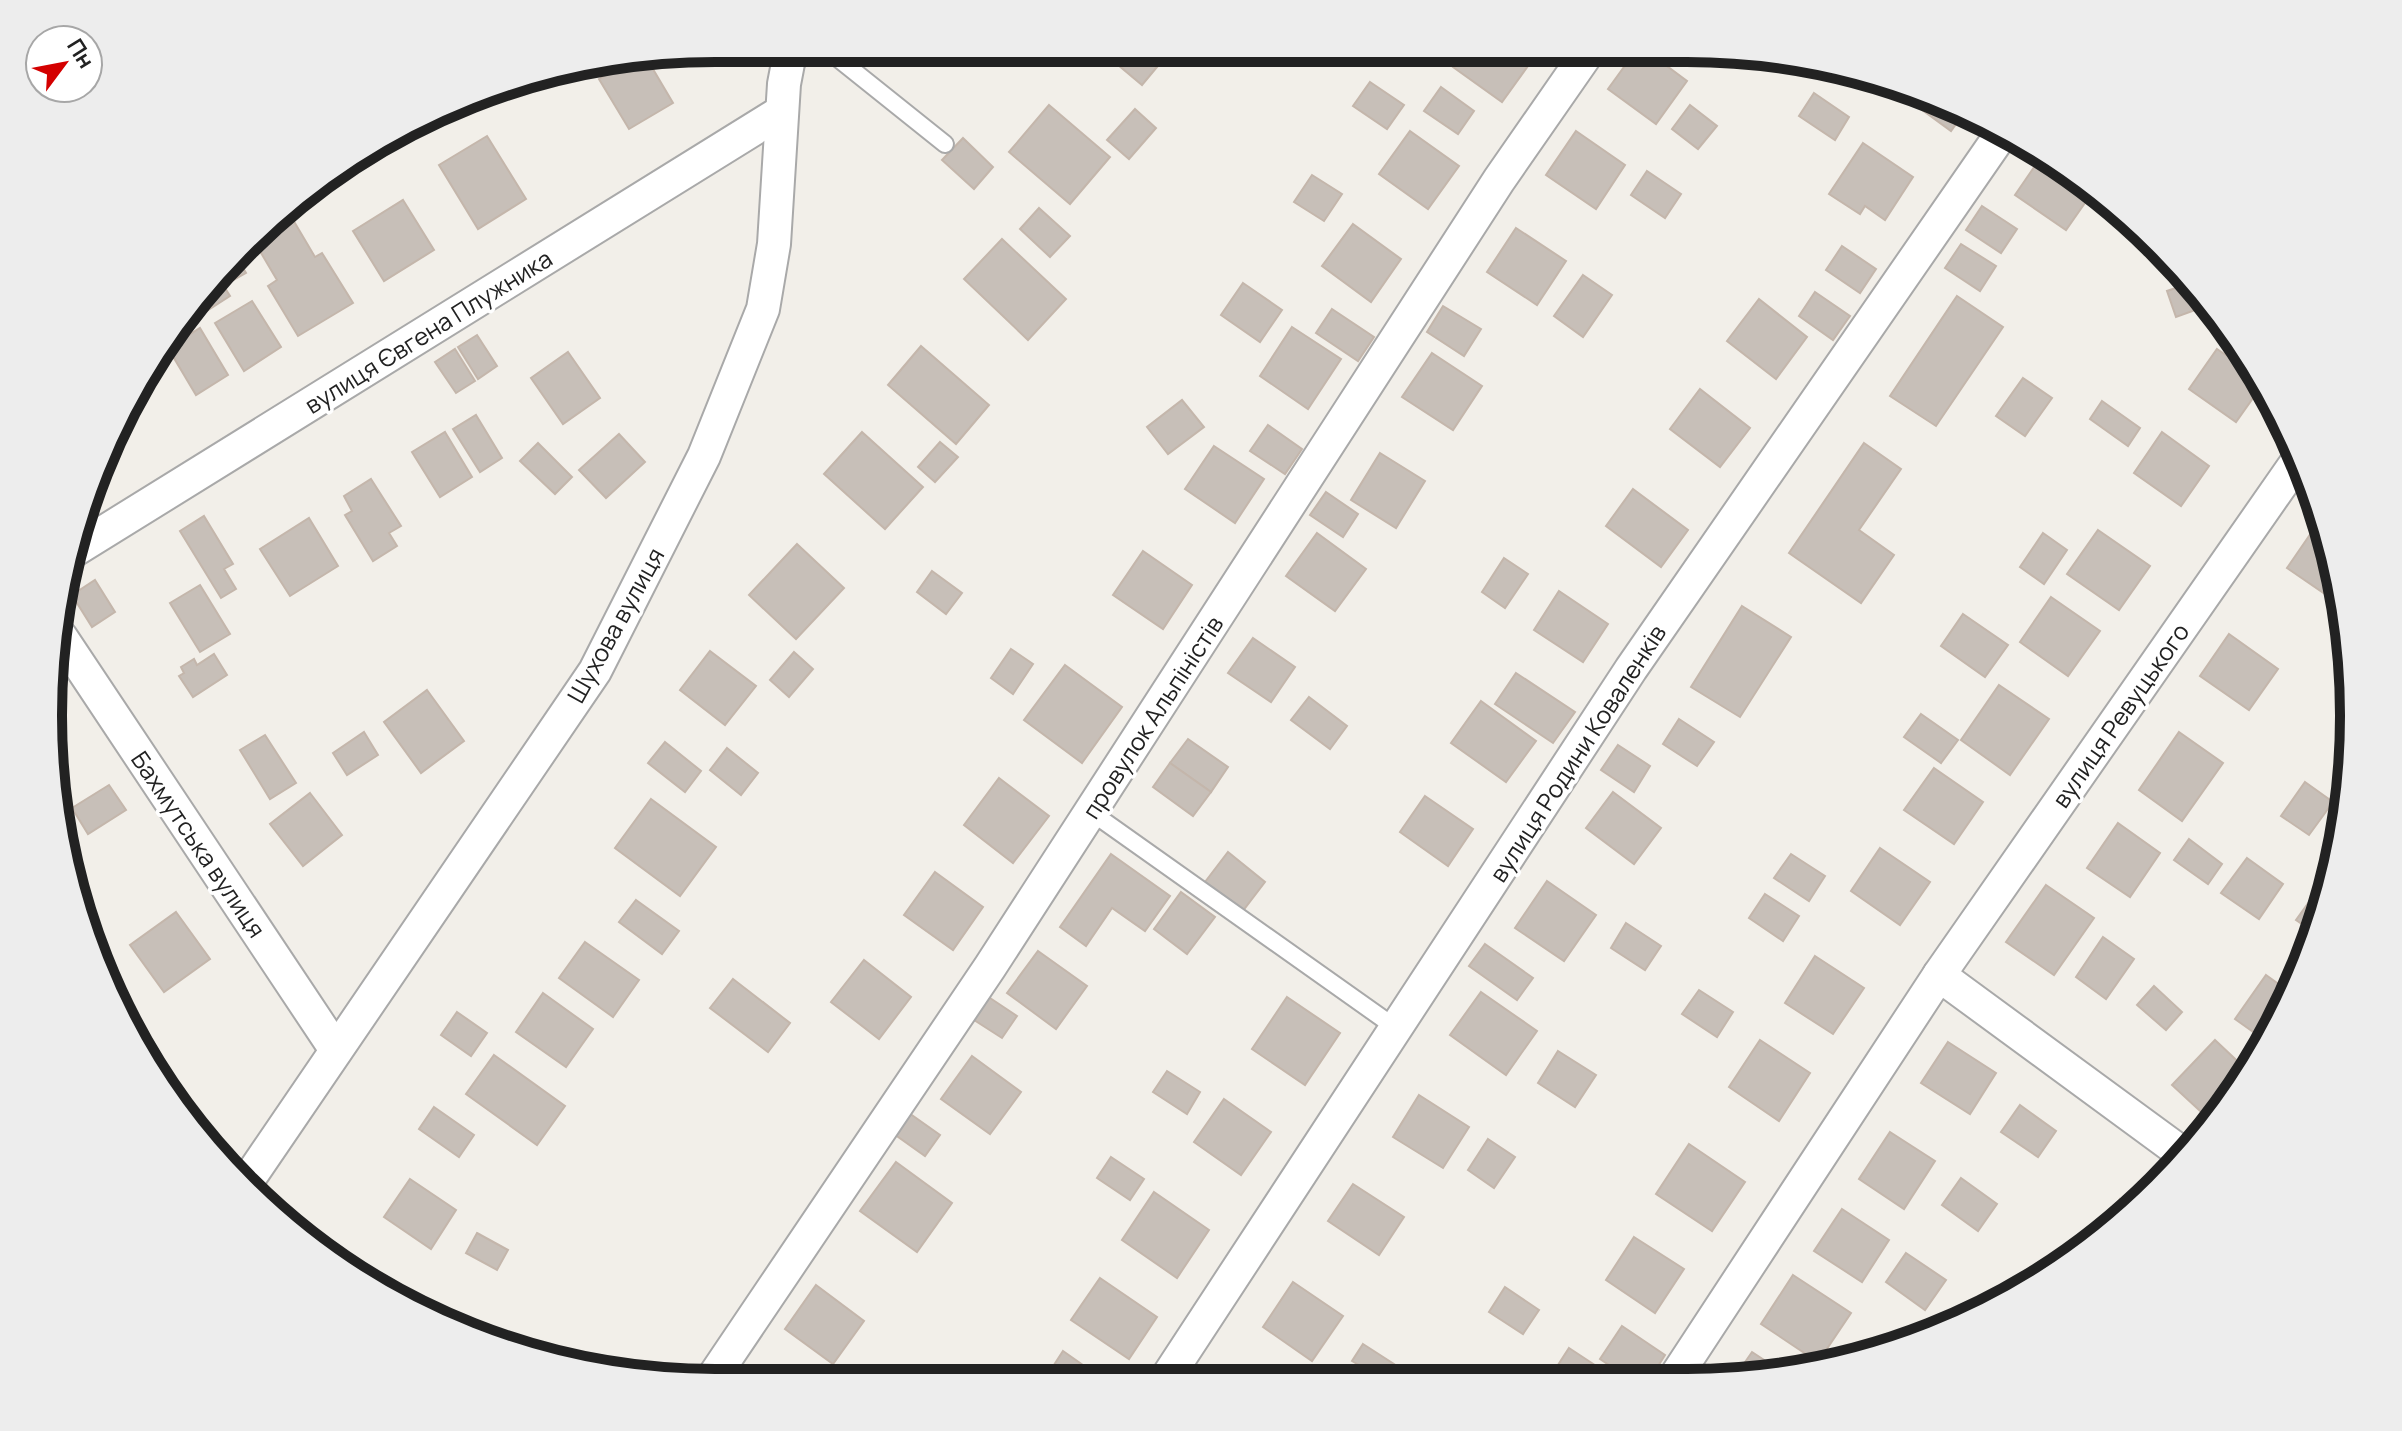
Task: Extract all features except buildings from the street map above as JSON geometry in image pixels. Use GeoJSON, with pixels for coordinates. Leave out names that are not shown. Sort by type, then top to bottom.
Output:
{"type":"FeatureCollection","features":[{"type":"Feature","properties":{"kind":"street","name":"Шухова вулиця"},"geometry":{"type":"LineString","coordinates":[[251,1176],[595,671],[704,456],[763,309],[774,244],[781,112],[788,62]]}},
{"type":"Feature","properties":{"kind":"street","name":"провулок Альпіністів"},"geometry":{"type":"LineString","coordinates":[[719,1369],[990,967],[1499,180],[1581,62]]}},
{"type":"Feature","properties":{"kind":"street","name":"вулиця Євгена Плужника"},"geometry":{"type":"LineString","coordinates":[[85,544],[781,112]]}},
{"type":"Feature","properties":{"kind":"street","name":"вулиця Родини Коваленків"},"geometry":{"type":"LineString","coordinates":[[1173,1369],[1631,669],[1997,141]]}},
{"type":"Feature","properties":{"kind":"street","name":"вулиця Ревуцького"},"geometry":{"type":"LineString","coordinates":[[1681,1369],[1939,975],[2292,469]]}},
{"type":"Feature","properties":{"kind":"street","name":"Бахмутська вулиця"},"geometry":{"type":"LineString","coordinates":[[66,645],[336,1050]]}},
{"type":"Feature","properties":{"kind":"street"},"geometry":{"type":"LineString","coordinates":[[1939,975],[2176,1149]]}},
{"type":"Feature","properties":{"kind":"lane"},"geometry":{"type":"LineString","coordinates":[[842,62],[945,144]]}},
{"type":"Feature","properties":{"kind":"lane"},"geometry":{"type":"LineString","coordinates":[[1091,812],[1396,1028]]}}]}
